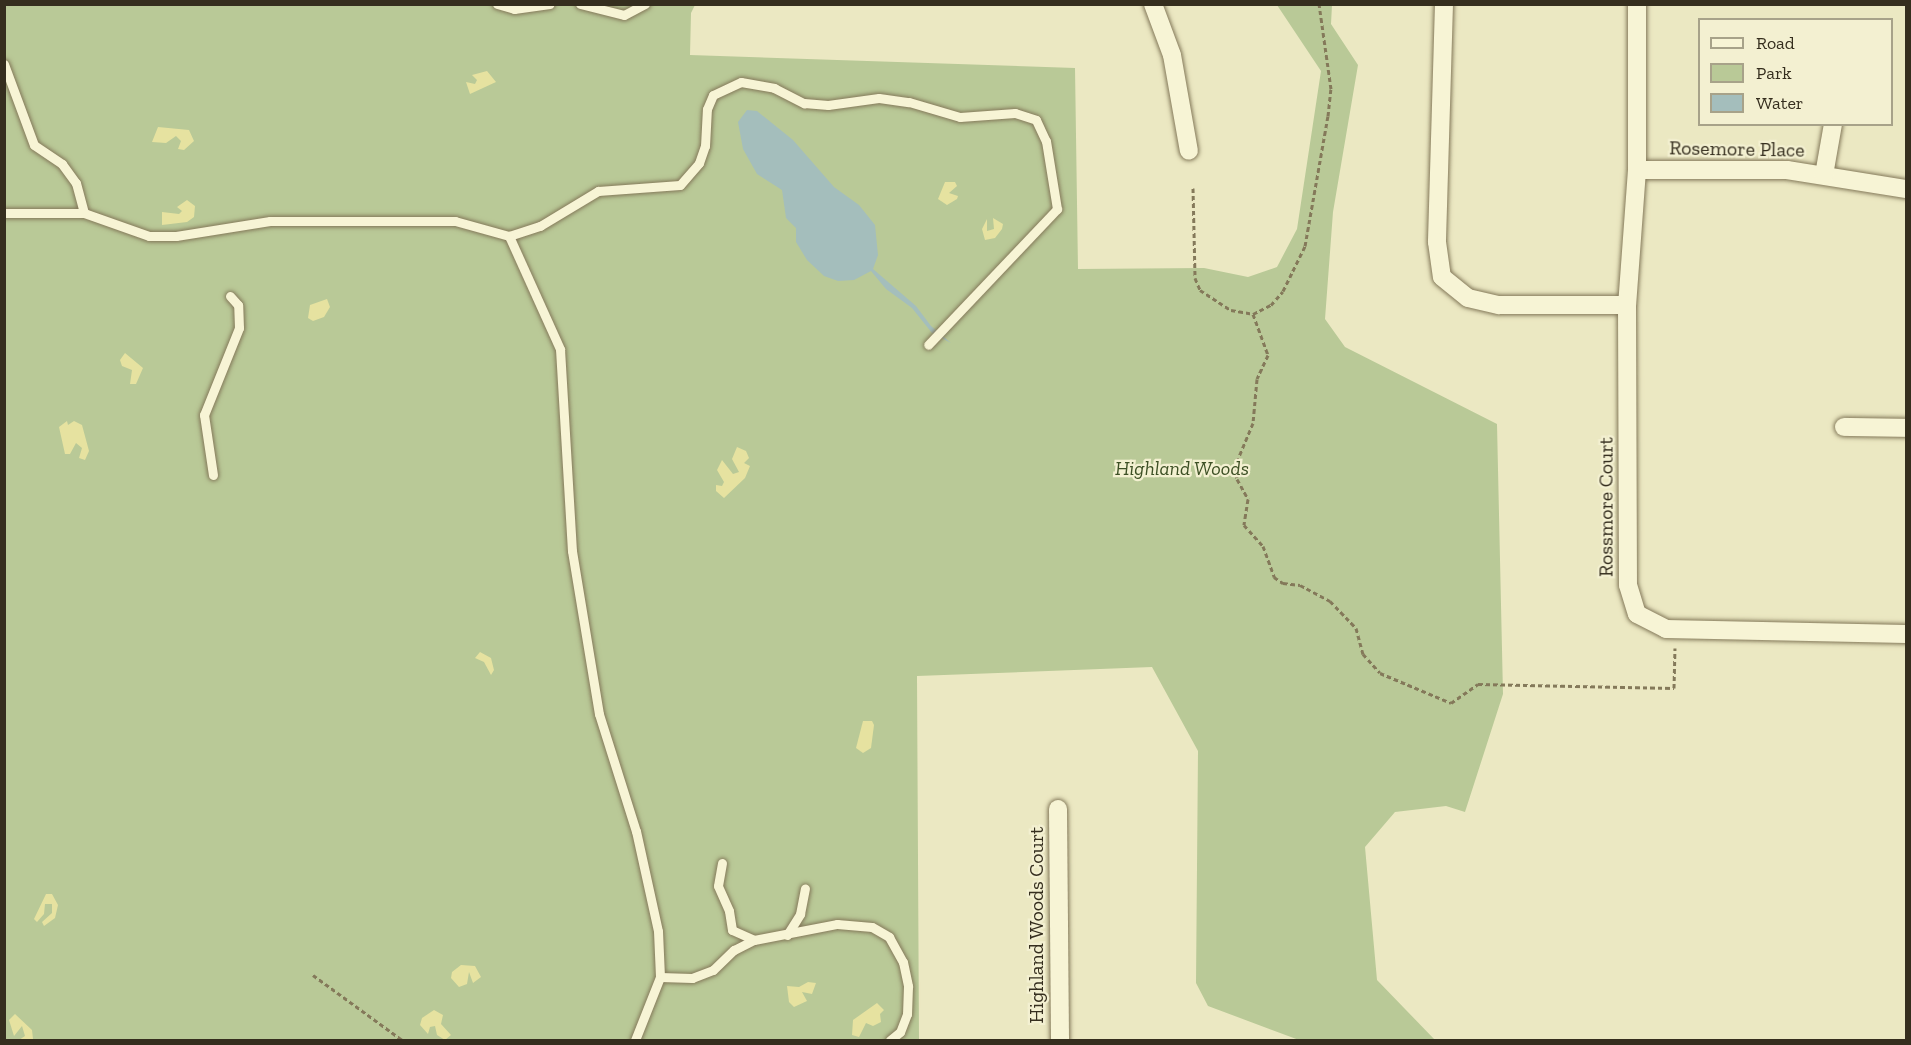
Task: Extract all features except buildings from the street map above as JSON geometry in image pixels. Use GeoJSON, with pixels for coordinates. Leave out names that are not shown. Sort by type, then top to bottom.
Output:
{"type":"FeatureCollection","features":[{"type":"Feature","properties":{"kind":"street"},"geometry":{"type":"LineString","coordinates":[[1153,4],[1172,55],[1189,151]]}},
{"type":"Feature","properties":{"kind":"street"},"geometry":{"type":"LineString","coordinates":[[1444,4],[1437,242],[1442,277],[1468,298],[1499,305],[1627,304]]}},
{"type":"Feature","properties":{"kind":"street","name":"Rossmore Court"},"geometry":{"type":"LineString","coordinates":[[1637,4],[1637,170],[1627,304],[1628,585],[1637,614],[1666,629],[1906,634]]}},
{"type":"Feature","properties":{"kind":"street"},"geometry":{"type":"LineString","coordinates":[[1824,175],[1833,126]]}},
{"type":"Feature","properties":{"kind":"street","name":"Rosemore Place"},"geometry":{"type":"LineString","coordinates":[[1637,170],[1787,170],[1906,189]]}},
{"type":"Feature","properties":{"kind":"street"},"geometry":{"type":"LineString","coordinates":[[1844,428],[1906,428]]}},
{"type":"Feature","properties":{"kind":"street","name":"Highland Woods Court"},"geometry":{"type":"LineString","coordinates":[[1058,809],[1060,1041]]}},
{"type":"Feature","properties":{"kind":"lane"},"geometry":{"type":"LineString","coordinates":[[497,4],[514,9],[550,4]]}},
{"type":"Feature","properties":{"kind":"lane"},"geometry":{"type":"LineString","coordinates":[[580,4],[624,15],[645,4]]}},
{"type":"Feature","properties":{"kind":"lane"},"geometry":{"type":"LineString","coordinates":[[4,64],[34,145],[62,164],[76,183],[84,213]]}},
{"type":"Feature","properties":{"kind":"lane"},"geometry":{"type":"LineString","coordinates":[[4,213],[84,213],[149,236],[176,236],[270,221],[455,221],[509,237],[540,226],[598,190],[680,185],[699,163],[705,146],[707,109],[713,95],[741,82],[774,88],[804,103],[828,105],[879,98],[909,102],[960,117],[1016,113],[1036,120],[1046,141],[1057,209],[928,345]]}},
{"type":"Feature","properties":{"kind":"lane"},"geometry":{"type":"LineString","coordinates":[[509,237],[560,349],[572,551],[599,714],[636,831],[658,931],[660,976],[635,1041]]}},
{"type":"Feature","properties":{"kind":"lane"},"geometry":{"type":"LineString","coordinates":[[213,475],[204,415],[239,328],[238,305],[230,296]]}},
{"type":"Feature","properties":{"kind":"lane"},"geometry":{"type":"LineString","coordinates":[[722,863],[718,886],[729,911],[732,930],[754,939]]}},
{"type":"Feature","properties":{"kind":"lane"},"geometry":{"type":"LineString","coordinates":[[787,935],[800,914],[805,888]]}},
{"type":"Feature","properties":{"kind":"lane"},"geometry":{"type":"LineString","coordinates":[[660,976],[692,978],[713,970],[734,950],[754,939],[787,935],[837,924],[872,927],[889,937],[903,962],[908,986],[907,1014],[900,1032],[890,1041]]}},
{"type":"Feature","properties":{"kind":"path"},"geometry":{"type":"LineString","coordinates":[[1193,188],[1195,278],[1200,290],[1231,310],[1253,314],[1270,305],[1283,291],[1305,246],[1331,89],[1318,4]]}},
{"type":"Feature","properties":{"kind":"path"},"geometry":{"type":"LineString","coordinates":[[1253,314],[1268,355],[1257,380],[1253,423],[1235,466],[1237,479],[1248,499],[1244,525],[1263,546],[1274,577],[1283,583],[1300,585],[1330,601],[1356,628],[1363,654],[1380,673],[1451,703],[1478,684],[1674,688],[1675,648]]}},
{"type":"Feature","properties":{"kind":"path"},"geometry":{"type":"LineString","coordinates":[[313,975],[402,1041]]}},
{"type":"Feature","properties":{"kind":"green space","name":"Highland Woods"},"geometry":{"type":"Polygon","coordinates":[[[5,5],[695,5],[691,13],[690,55],[1075,68],[1078,269],[1204,268],[1248,277],[1277,267],[1297,229],[1321,71],[1277,5],[1332,5],[1331,24],[1358,65],[1333,212],[1325,319],[1345,347],[1497,424],[1503,694],[1465,812],[1446,806],[1395,812],[1365,847],[1377,980],[1435,1040],[1299,1040],[1208,1006],[1196,983],[1198,751],[1152,667],[917,676],[919,1040],[5,1040],[5,5]]]}},
{"type":"Feature","properties":{"kind":"sand"},"geometry":{"type":"Polygon","coordinates":[[[487,71],[496,82],[470,94],[466,82],[475,84],[477,80],[472,75],[487,71]]]}},
{"type":"Feature","properties":{"kind":"sand"},"geometry":{"type":"Polygon","coordinates":[[[158,127],[189,130],[194,141],[184,150],[178,149],[181,141],[176,136],[166,143],[152,142],[158,127]]]}},
{"type":"Feature","properties":{"kind":"sand"},"geometry":{"type":"Polygon","coordinates":[[[945,182],[955,182],[957,186],[949,193],[958,196],[947,205],[938,199],[945,182]]]}},
{"type":"Feature","properties":{"kind":"sand"},"geometry":{"type":"Polygon","coordinates":[[[187,200],[195,206],[194,217],[187,222],[162,225],[162,212],[179,214],[182,211],[177,207],[187,200]]]}},
{"type":"Feature","properties":{"kind":"sand"},"geometry":{"type":"Polygon","coordinates":[[[993,218],[1003,224],[1002,229],[995,238],[985,240],[982,229],[987,219],[987,231],[994,229],[993,218]]]}},
{"type":"Feature","properties":{"kind":"sand"},"geometry":{"type":"Polygon","coordinates":[[[327,299],[330,307],[324,317],[313,321],[308,318],[310,305],[327,299]]]}},
{"type":"Feature","properties":{"kind":"sand"},"geometry":{"type":"Polygon","coordinates":[[[125,353],[143,368],[136,384],[130,384],[132,370],[122,366],[120,360],[125,353]]]}},
{"type":"Feature","properties":{"kind":"sand"},"geometry":{"type":"Polygon","coordinates":[[[67,421],[68,425],[74,421],[82,425],[89,451],[85,460],[79,458],[82,448],[76,443],[70,454],[65,454],[59,427],[67,421]]]}},
{"type":"Feature","properties":{"kind":"sand"},"geometry":{"type":"Polygon","coordinates":[[[737,447],[746,451],[749,458],[744,463],[750,466],[745,478],[724,498],[716,491],[716,485],[722,486],[724,482],[717,470],[722,460],[733,474],[739,472],[732,459],[737,447]]]}},
{"type":"Feature","properties":{"kind":"sand"},"geometry":{"type":"Polygon","coordinates":[[[480,652],[491,658],[494,670],[491,675],[484,662],[475,658],[480,652]]]}},
{"type":"Feature","properties":{"kind":"sand"},"geometry":{"type":"Polygon","coordinates":[[[863,721],[872,721],[874,725],[871,748],[863,753],[856,748],[863,721]]]}},
{"type":"Feature","properties":{"kind":"sand"},"geometry":{"type":"Polygon","coordinates":[[[46,894],[52,894],[58,905],[55,918],[44,926],[42,922],[52,913],[52,904],[45,904],[44,914],[37,922],[34,919],[46,894]]]}},
{"type":"Feature","properties":{"kind":"sand"},"geometry":{"type":"Polygon","coordinates":[[[461,965],[475,966],[481,977],[473,983],[469,972],[467,984],[459,987],[451,978],[452,972],[461,965]]]}},
{"type":"Feature","properties":{"kind":"sand"},"geometry":{"type":"Polygon","coordinates":[[[808,982],[816,983],[812,994],[802,992],[807,1001],[794,1007],[789,1002],[787,986],[799,987],[808,982]]]}},
{"type":"Feature","properties":{"kind":"sand"},"geometry":{"type":"Polygon","coordinates":[[[877,1003],[884,1010],[880,1014],[881,1022],[873,1026],[866,1023],[859,1037],[852,1035],[853,1020],[877,1003]]]}},
{"type":"Feature","properties":{"kind":"sand"},"geometry":{"type":"Polygon","coordinates":[[[434,1010],[443,1015],[441,1024],[451,1035],[445,1040],[437,1035],[435,1026],[430,1027],[428,1034],[420,1025],[422,1018],[434,1010]]]}},
{"type":"Feature","properties":{"kind":"sand"},"geometry":{"type":"Polygon","coordinates":[[[15,1014],[32,1030],[33,1039],[19,1040],[25,1036],[22,1026],[14,1036],[9,1020],[15,1014]]]}},
{"type":"Feature","properties":{"kind":"water"},"geometry":{"type":"Polygon","coordinates":[[[747,110],[757,111],[793,140],[834,187],[859,205],[875,225],[878,255],[873,269],[916,306],[931,326],[951,343],[932,333],[912,308],[886,289],[871,271],[854,280],[838,281],[824,276],[807,260],[796,242],[796,228],[786,218],[782,190],[757,174],[743,149],[738,122],[747,110]]]}}]}
